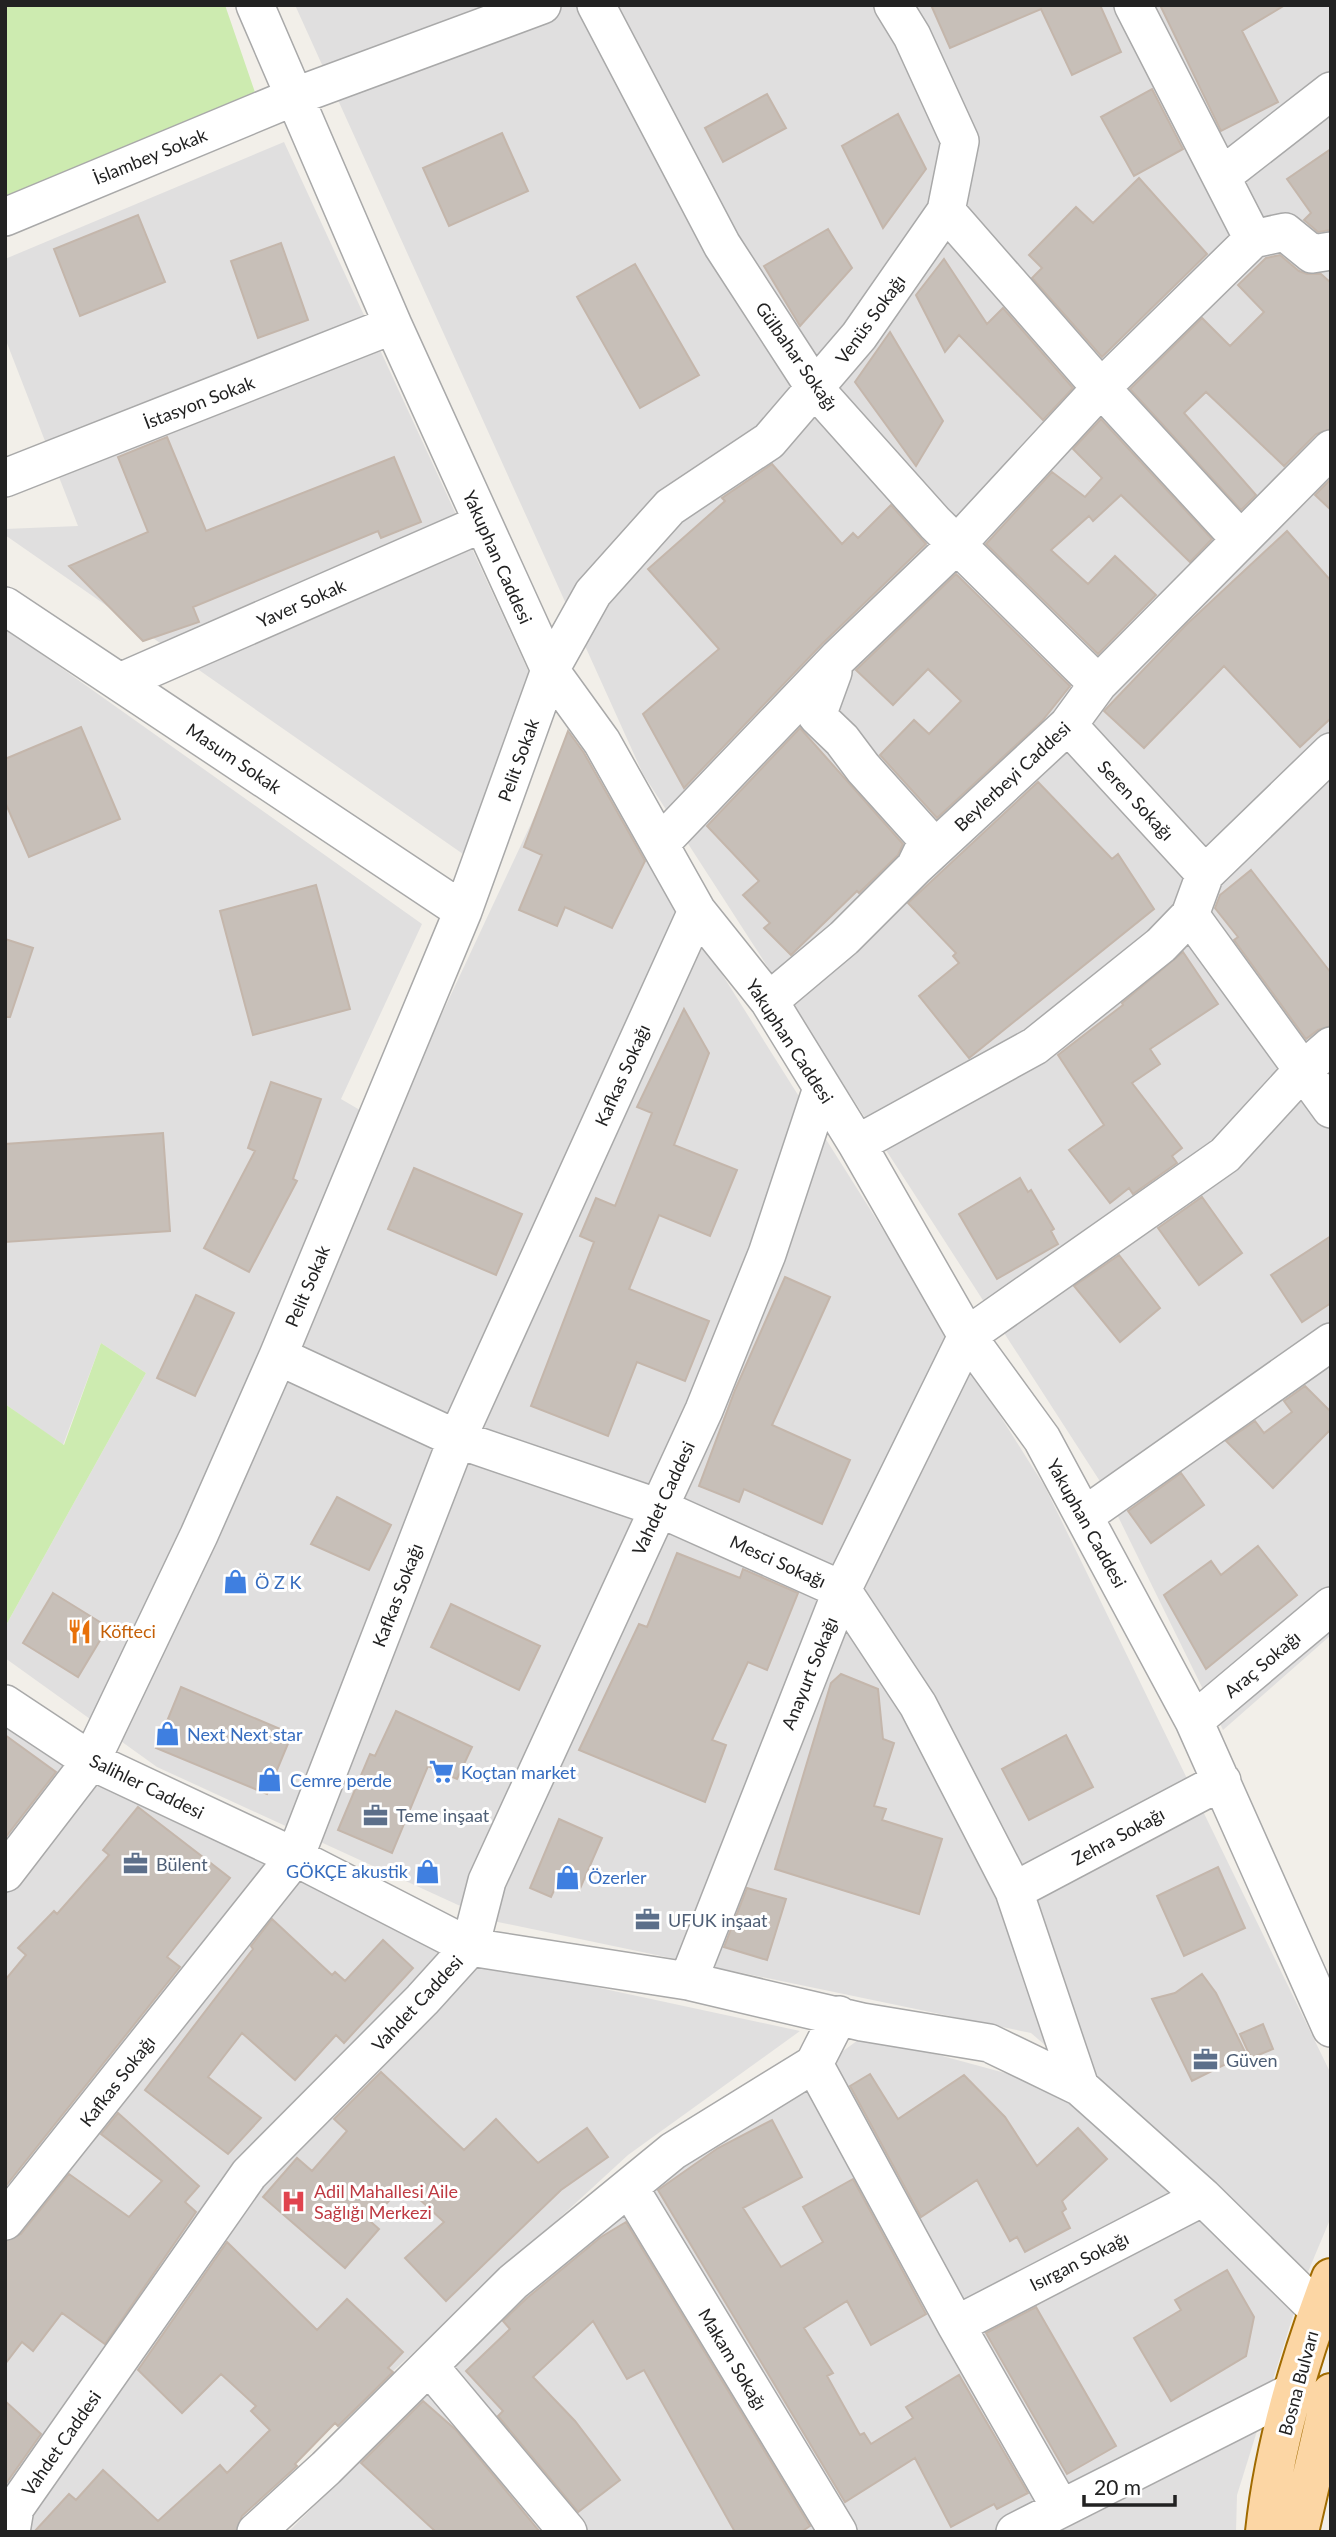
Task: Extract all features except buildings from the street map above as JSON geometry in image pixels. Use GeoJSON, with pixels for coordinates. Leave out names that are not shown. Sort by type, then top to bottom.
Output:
{"type":"FeatureCollection","features":[{"type":"Feature","properties":{"kind":"main road","name":"Bosna Bulvarı"},"geometry":{"type":"LineString","coordinates":[[1265,2532],[1268,2503],[1292,2392],[1324,2294]]}},
{"type":"Feature","properties":{"kind":"main road","name":"Bosna Bulvarı"},"geometry":{"type":"LineString","coordinates":[[1299,2532],[1331,2393]]}},
{"type":"Feature","properties":{"kind":"street","name":"Yakuphan Caddesi"},"geometry":{"type":"LineString","coordinates":[[256,5],[393,326],[550,670],[601,742],[696,911],[769,1001],[857,1144],[967,1336],[1042,1439],[1194,1721],[1331,2028]]}},
{"type":"Feature","properties":{"kind":"street","name":"İslambey Sokak"},"geometry":{"type":"LineString","coordinates":[[5,217],[296,96],[542,5]]}},
{"type":"Feature","properties":{"kind":"street","name":"Gülbahar Sokağı"},"geometry":{"type":"LineString","coordinates":[[596,5],[722,245],[816,390],[935,523],[1098,684]]}},
{"type":"Feature","properties":{"kind":"street","name":"Venüs Sokağı"},"geometry":{"type":"LineString","coordinates":[[550,670],[593,593],[670,507],[769,441],[816,390],[859,336],[946,211],[960,141],[912,36],[893,5]]}},
{"type":"Feature","properties":{"kind":"street"},"geometry":{"type":"LineString","coordinates":[[1133,5],[1253,239]]}},
{"type":"Feature","properties":{"kind":"street"},"geometry":{"type":"LineString","coordinates":[[1222,176],[1331,90]]}},
{"type":"Feature","properties":{"kind":"street"},"geometry":{"type":"LineString","coordinates":[[946,211],[1101,388],[1240,538]]}},
{"type":"Feature","properties":{"kind":"street"},"geometry":{"type":"LineString","coordinates":[[660,844],[838,658],[958,543],[1101,388],[1253,239],[1284,232],[1312,254],[1331,251]]}},
{"type":"Feature","properties":{"kind":"street","name":"İstasyon Sokak"},"geometry":{"type":"LineString","coordinates":[[5,478],[393,326]]}},
{"type":"Feature","properties":{"kind":"street","name":"Beylerbeyi Caddesi"},"geometry":{"type":"LineString","coordinates":[[769,1001],[844,938],[915,867],[1068,725],[1098,684],[1331,449]]}},
{"type":"Feature","properties":{"kind":"street","name":"Yaver Sokak"},"geometry":{"type":"LineString","coordinates":[[120,682],[483,523]]}},
{"type":"Feature","properties":{"kind":"street","name":"Masum Sokak"},"geometry":{"type":"LineString","coordinates":[[5,606],[463,911]]}},
{"type":"Feature","properties":{"kind":"street"},"geometry":{"type":"LineString","coordinates":[[838,658],[817,716],[842,740],[863,768],[928,840],[915,867]]}},
{"type":"Feature","properties":{"kind":"street","name":"Pelit Sokak"},"geometry":{"type":"LineString","coordinates":[[5,1872],[91,1761],[199,1535],[278,1356],[463,911],[550,670]]}},
{"type":"Feature","properties":{"kind":"street","name":"Seren Sokağı"},"geometry":{"type":"LineString","coordinates":[[1068,725],[1205,874]]}},
{"type":"Feature","properties":{"kind":"street"},"geometry":{"type":"LineString","coordinates":[[857,1144],[1035,1046],[1161,945],[1191,915],[1205,874],[1331,752]]}},
{"type":"Feature","properties":{"kind":"street","name":"Kafkas Sokağı"},"geometry":{"type":"LineString","coordinates":[[5,2221],[295,1857],[457,1439],[696,911]]}},
{"type":"Feature","properties":{"kind":"street"},"geometry":{"type":"LineString","coordinates":[[1191,915],[1331,1109]]}},
{"type":"Feature","properties":{"kind":"street"},"geometry":{"type":"LineString","coordinates":[[967,1336],[1225,1154],[1302,1071],[1331,1046]]}},
{"type":"Feature","properties":{"kind":"street","name":"Vahdet Caddesi"},"geometry":{"type":"LineString","coordinates":[[11,2532],[15,2508],[249,2174],[422,2000],[470,1947],[487,1881],[704,1410],[767,1254],[822,1088]]}},
{"type":"Feature","properties":{"kind":"street","name":"Anayurt Sokağı"},"geometry":{"type":"LineString","coordinates":[[688,1981],[842,1590],[967,1336]]}},
{"type":"Feature","properties":{"kind":"street"},"geometry":{"type":"LineString","coordinates":[[1084,1516],[1331,1342]]}},
{"type":"Feature","properties":{"kind":"street","name":"Mesci Sokağı"},"geometry":{"type":"LineString","coordinates":[[278,1356],[457,1439],[659,1508],[842,1590],[918,1706],[1014,1891],[1080,2087]]}},
{"type":"Feature","properties":{"kind":"street","name":"Araç Sokağı"},"geometry":{"type":"LineString","coordinates":[[1194,1721],[1331,1606]]}},
{"type":"Feature","properties":{"kind":"street","name":"Salihler Caddesi"},"geometry":{"type":"LineString","coordinates":[[5,1704],[91,1761],[295,1857],[470,1947],[688,1981],[839,2015],[989,2043],[1080,2087]]}},
{"type":"Feature","properties":{"kind":"street","name":"Zehra Sokağı"},"geometry":{"type":"LineString","coordinates":[[1014,1891],[1222,1781]]}},
{"type":"Feature","properties":{"kind":"street"},"geometry":{"type":"LineString","coordinates":[[256,2532],[326,2468],[513,2282],[673,2151],[814,2064],[839,2015]]}},
{"type":"Feature","properties":{"kind":"street"},"geometry":{"type":"LineString","coordinates":[[814,2064],[956,2325],[1060,2507]]}},
{"type":"Feature","properties":{"kind":"street"},"geometry":{"type":"LineString","coordinates":[[1080,2087],[1203,2197],[1324,2294]]}},
{"type":"Feature","properties":{"kind":"street","name":"Makam Sokağı"},"geometry":{"type":"LineString","coordinates":[[629,2187],[838,2532]]}},
{"type":"Feature","properties":{"kind":"street","name":"Isırgan Sokağı"},"geometry":{"type":"LineString","coordinates":[[956,2325],[1203,2197]]}},
{"type":"Feature","properties":{"kind":"street"},"geometry":{"type":"LineString","coordinates":[[429,2366],[568,2532]]}},
{"type":"Feature","properties":{"kind":"street"},"geometry":{"type":"LineString","coordinates":[[1015,2532],[1292,2392]]}},
{"type":"Feature","properties":{"kind":"shaded area"},"geometry":{"type":"Polygon","coordinates":[[[295,5],[1331,5],[1331,1635],[1223,1730],[1103,1486],[643,774],[295,5]]]}},
{"type":"Feature","properties":{"kind":"shaded area"},"geometry":{"type":"Polygon","coordinates":[[[284,142],[533,681],[463,854],[5,535],[5,529],[78,526],[5,338],[5,259],[284,142]]]}},
{"type":"Feature","properties":{"kind":"shaded area"},"geometry":{"type":"Polygon","coordinates":[[[5,628],[422,924],[341,1099],[389,1127],[572,736],[1045,1487],[1331,2074],[1331,2217],[1308,2272],[1031,2033],[493,1921],[157,1767],[5,1658],[5,1627],[146,1373],[101,1343],[63,1445],[5,1404],[5,628]]]}},
{"type":"Feature","properties":{"kind":"shaded area"},"geometry":{"type":"Polygon","coordinates":[[[5,1727],[88,1779],[470,1960],[800,2031],[628,2155],[218,2532],[5,2532],[5,1727]]]}},
{"type":"Feature","properties":{"kind":"shaded area"},"geometry":{"type":"Polygon","coordinates":[[[865,2035],[1060,2088],[1296,2306],[1237,2495],[1236,2532],[288,2532],[586,2238],[865,2035]]]}},
{"type":"Feature","properties":{"kind":"green space"},"geometry":{"type":"Polygon","coordinates":[[[5,5],[225,5],[260,107],[5,211],[5,5]]]}},
{"type":"Feature","properties":{"kind":"green space"},"geometry":{"type":"Polygon","coordinates":[[[101,1343],[146,1373],[5,1627],[5,1404],[64,1445],[101,1343]]]}},
{"type":"Feature","properties":{"kind":"place","name":"Ö Z K"},"geometry":{"type":"Point","coordinates":[235,1582]}},
{"type":"Feature","properties":{"kind":"place","name":"Köfteci"},"geometry":{"type":"Point","coordinates":[80,1631]}},
{"type":"Feature","properties":{"kind":"place","name":"Next Next star"},"geometry":{"type":"Point","coordinates":[167,1734]}},
{"type":"Feature","properties":{"kind":"place","name":"Koçtan market"},"geometry":{"type":"Point","coordinates":[441,1772]}},
{"type":"Feature","properties":{"kind":"place","name":"Cemre perde"},"geometry":{"type":"Point","coordinates":[270,1780]}},
{"type":"Feature","properties":{"kind":"place","name":"Teme inşaat"},"geometry":{"type":"Point","coordinates":[376,1815]}},
{"type":"Feature","properties":{"kind":"place","name":"Bülent"},"geometry":{"type":"Point","coordinates":[136,1864]}},
{"type":"Feature","properties":{"kind":"place","name":"GÖKÇE akustik"},"geometry":{"type":"Point","coordinates":[428,1871]}},
{"type":"Feature","properties":{"kind":"place","name":"Özerler"},"geometry":{"type":"Point","coordinates":[568,1877]}},
{"type":"Feature","properties":{"kind":"place","name":"UFUK inşaat"},"geometry":{"type":"Point","coordinates":[648,1920]}},
{"type":"Feature","properties":{"kind":"place","name":"Güven"},"geometry":{"type":"Point","coordinates":[1206,2060]}},
{"type":"Feature","properties":{"kind":"place","name":"Adil Mahallesi Aile Sağlığı Merkezi"},"geometry":{"type":"Point","coordinates":[294,2201]}}]}
